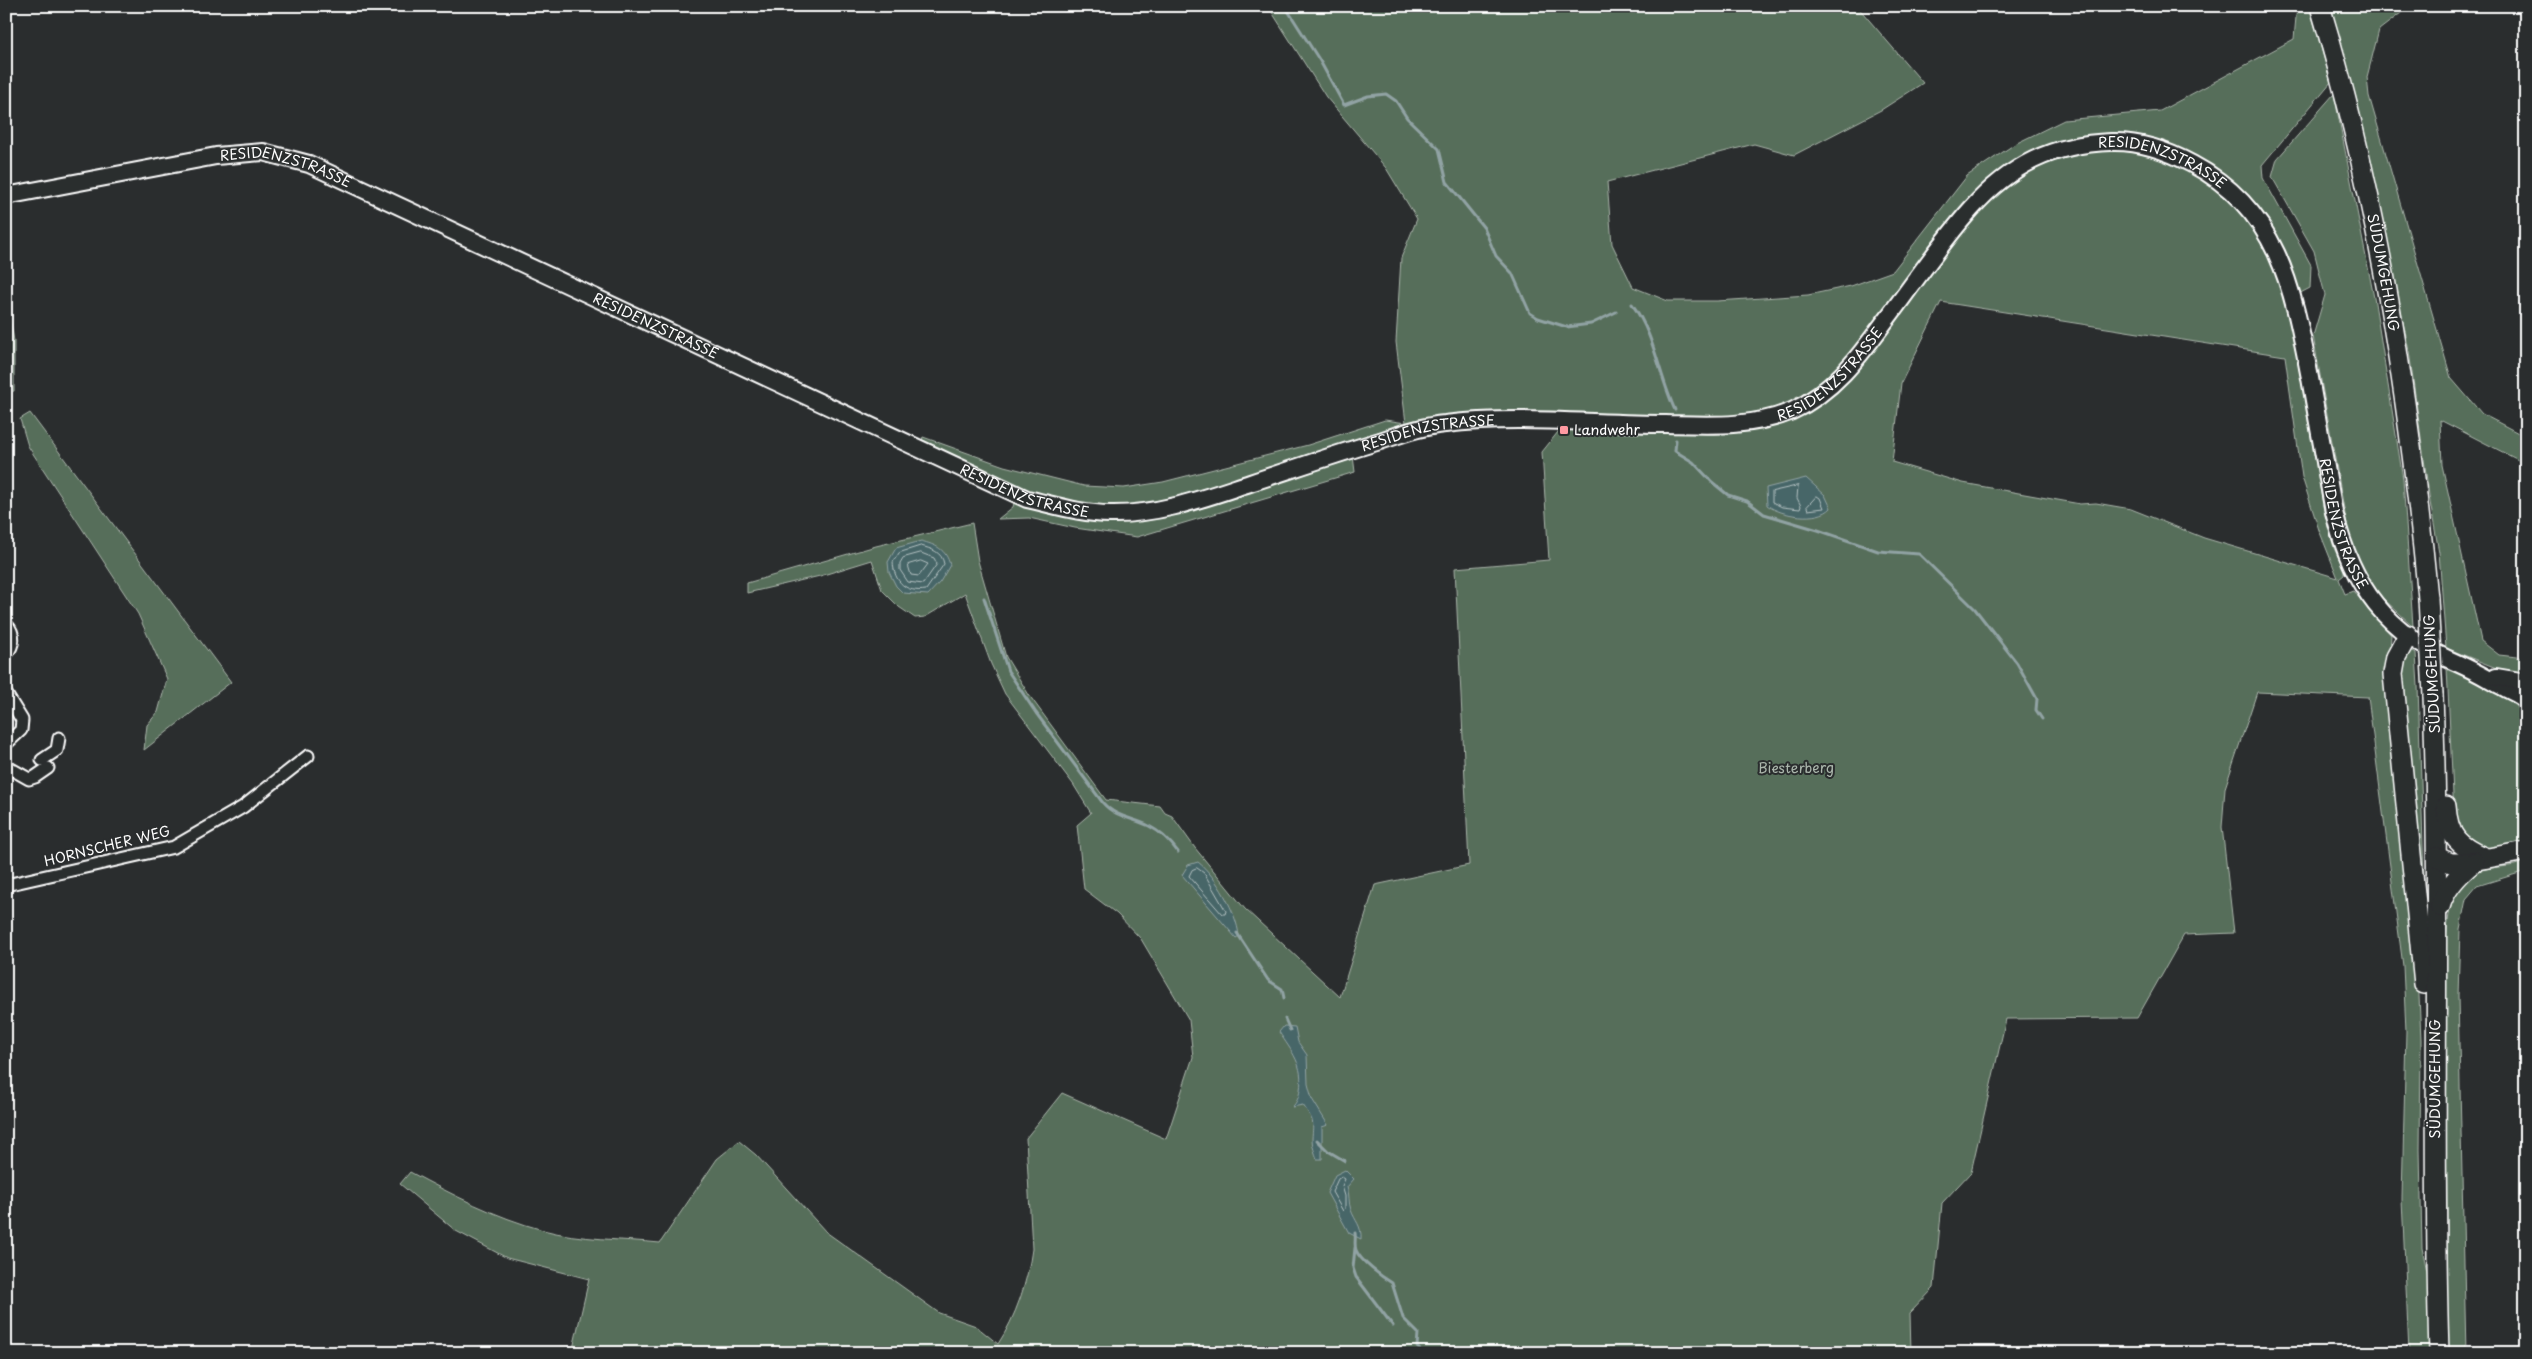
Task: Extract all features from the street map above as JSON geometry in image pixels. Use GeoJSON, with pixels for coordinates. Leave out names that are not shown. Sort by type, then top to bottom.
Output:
{"type":"FeatureCollection","features":[{"type":"Feature","properties":{"kind":"main road","name":"SÜDUMGEHUNG"},"geometry":{"type":"LineString","coordinates":[[2320,6],[2348,108],[2379,248],[2395,338],[2415,476],[2428,598],[2434,696],[2438,857],[2434,1070],[2439,1353]]}},
{"type":"Feature","properties":{"kind":"main road","name":"RESIDENZSTRASSE"},"geometry":{"type":"LineString","coordinates":[[6,196],[216,156],[262,152],[287,157],[309,164],[1027,499],[1078,512],[1136,514],[1192,502],[1368,444],[1442,424],[1512,421],[1722,426],[1766,419],[1794,410],[1834,384],[1858,358],[1971,209],[1998,183],[2022,166],[2048,152],[2080,143],[2131,141],[2180,157],[2211,174],[2246,207],[2274,247],[2290,283],[2300,322],[2342,543],[2362,586],[2379,609],[2408,635],[2454,662],[2489,677],[2526,701]]}},
{"type":"Feature","properties":{"kind":"main road"},"geometry":{"type":"LineString","coordinates":[[2408,635],[2396,657],[2393,674],[2427,1021],[2434,1070]]}},
{"type":"Feature","properties":{"kind":"main road","name":"RESIDENZSTRASSE"},"geometry":{"type":"LineString","coordinates":[[2489,677],[2526,682]]}},
{"type":"Feature","properties":{"kind":"main road"},"geometry":{"type":"LineString","coordinates":[[2436,754],[2443,781],[2447,823],[2452,835],[2480,860]]}},
{"type":"Feature","properties":{"kind":"main road"},"geometry":{"type":"LineString","coordinates":[[2438,857],[2451,863],[2480,860],[2526,851]]}},
{"type":"Feature","properties":{"kind":"main road"},"geometry":{"type":"LineString","coordinates":[[2436,928],[2442,899],[2452,883],[2480,860]]}},
{"type":"Feature","properties":{"kind":"street"},"geometry":{"type":"LineString","coordinates":[[6,624],[13,635],[13,646],[6,655]]}},
{"type":"Feature","properties":{"kind":"street"},"geometry":{"type":"LineString","coordinates":[[6,694],[22,720],[22,730],[6,744]]}},
{"type":"Feature","properties":{"kind":"street"},"geometry":{"type":"LineString","coordinates":[[6,766],[29,779],[35,777],[57,750],[59,738]]}},
{"type":"Feature","properties":{"kind":"street","name":"HORNSCHER WEG"},"geometry":{"type":"LineString","coordinates":[[6,885],[174,847],[242,807],[308,756]]}},
{"type":"Feature","properties":{"kind":"green space","name":"Biesterberg"},"geometry":{"type":"Polygon","coordinates":[[[1268,6],[1857,6],[1923,83],[1881,110],[1794,155],[1754,144],[1607,182],[1612,244],[1633,287],[1668,301],[1717,301],[1808,295],[1851,286],[1893,271],[1967,176],[2015,144],[2064,120],[2160,111],[2294,39],[2297,6],[2309,6],[2331,82],[2262,165],[2263,178],[2311,265],[2310,288],[2287,300],[2324,511],[2334,548],[2344,569],[2344,575],[2339,579],[2345,594],[2353,591],[2391,635],[2390,651],[2418,974],[2421,1040],[2420,1150],[2422,1248],[2428,1276],[2430,1353],[2409,1353],[2402,1199],[2406,1031],[2403,966],[2368,697],[2257,692],[2225,788],[2222,827],[2234,933],[2184,935],[2137,1018],[2006,1019],[1971,1172],[1942,1203],[1934,1288],[1910,1313],[1911,1353],[572,1353],[589,1279],[507,1258],[456,1231],[400,1184],[410,1172],[458,1197],[525,1225],[557,1233],[586,1237],[660,1243],[717,1159],[739,1141],[756,1155],[826,1232],[939,1313],[976,1326],[998,1344],[1020,1298],[1028,1273],[1032,1249],[1026,1138],[1062,1093],[1166,1139],[1193,1057],[1189,1020],[1141,939],[1117,914],[1084,889],[1077,825],[1091,813],[1073,784],[1005,694],[991,664],[965,593],[925,617],[915,618],[899,607],[882,590],[872,560],[820,576],[747,593],[747,583],[876,546],[972,523],[978,561],[1006,657],[1029,695],[1106,800],[1160,806],[1165,813],[1172,816],[1195,848],[1245,909],[1340,997],[1375,885],[1469,865],[1455,568],[1549,560],[1542,452],[1562,427],[1481,414],[1406,423],[1396,342],[1401,258],[1417,219],[1386,168],[1326,97],[1268,6]],[[1941,302],[1901,383],[1892,462],[1963,483],[2080,504],[2096,503],[2131,509],[2204,538],[2338,578],[2319,530],[2302,477],[2285,356],[1941,302]]]}},
{"type":"Feature","properties":{"kind":"green space"},"geometry":{"type":"Polygon","coordinates":[[[2330,6],[2410,6],[2379,30],[2367,77],[2369,96],[2451,378],[2482,414],[2526,437],[2526,464],[2440,420],[2442,465],[2481,641],[2499,655],[2526,658],[2526,675],[2514,675],[2446,648],[2439,552],[2430,502],[2409,351],[2358,106],[2330,6]]]}},
{"type":"Feature","properties":{"kind":"green space"},"geometry":{"type":"Polygon","coordinates":[[[2334,94],[2375,303],[2403,479],[2413,626],[2374,590],[2359,564],[2348,531],[2313,336],[2325,295],[2314,251],[2272,177],[2277,159],[2334,94]]]}},
{"type":"Feature","properties":{"kind":"green space"},"geometry":{"type":"Polygon","coordinates":[[[6,293],[14,341],[14,391],[6,392],[6,293]]]}},
{"type":"Feature","properties":{"kind":"green space"},"geometry":{"type":"Polygon","coordinates":[[[30,413],[231,682],[144,750],[147,725],[158,712],[167,679],[138,614],[28,446],[20,419],[30,413]]]}},
{"type":"Feature","properties":{"kind":"green space"},"geometry":{"type":"Polygon","coordinates":[[[1385,420],[1406,423],[1353,456],[1355,472],[1137,537],[1075,528],[1029,518],[998,519],[1013,507],[1018,488],[921,443],[923,437],[1004,466],[1084,486],[1124,488],[1163,482],[1308,445],[1385,420]]]}},
{"type":"Feature","properties":{"kind":"green space"},"geometry":{"type":"Polygon","coordinates":[[[2412,651],[2416,654],[2418,686],[2426,942],[2402,671],[2408,652],[2412,651]]]}},
{"type":"Feature","properties":{"kind":"green space"},"geometry":{"type":"Polygon","coordinates":[[[2447,668],[2489,685],[2511,699],[2526,726],[2526,839],[2504,848],[2483,847],[2474,843],[2466,837],[2454,816],[2447,668]]]}},
{"type":"Feature","properties":{"kind":"green space"},"geometry":{"type":"Polygon","coordinates":[[[2526,861],[2526,871],[2477,886],[2466,899],[2460,929],[2458,996],[2466,1353],[2448,1353],[2445,971],[2449,916],[2452,902],[2465,879],[2476,872],[2488,868],[2514,865],[2526,861]]]}},
{"type":"Feature","properties":{"kind":"water"},"geometry":{"type":"Polygon","coordinates":[[[1806,478],[1825,495],[1831,508],[1817,515],[1799,516],[1781,512],[1767,505],[1766,488],[1806,478]]]}},
{"type":"Feature","properties":{"kind":"water"},"geometry":{"type":"Polygon","coordinates":[[[921,541],[940,548],[946,555],[950,565],[940,582],[928,595],[903,593],[896,586],[889,572],[888,562],[896,548],[921,541]]]}},
{"type":"Feature","properties":{"kind":"water"},"geometry":{"type":"Polygon","coordinates":[[[1198,862],[1212,876],[1230,906],[1239,936],[1236,938],[1182,875],[1188,865],[1198,862]]]}},
{"type":"Feature","properties":{"kind":"water"},"geometry":{"type":"Polygon","coordinates":[[[1284,1026],[1295,1027],[1298,1042],[1307,1055],[1308,1084],[1312,1099],[1328,1125],[1322,1127],[1322,1159],[1317,1159],[1312,1144],[1313,1125],[1310,1115],[1303,1105],[1292,1107],[1299,1095],[1301,1081],[1296,1059],[1279,1032],[1284,1026]]]}},
{"type":"Feature","properties":{"kind":"water"},"geometry":{"type":"Polygon","coordinates":[[[1345,1170],[1354,1179],[1347,1187],[1350,1207],[1359,1227],[1361,1239],[1349,1233],[1327,1193],[1335,1175],[1345,1170]]]}},
{"type":"Feature","properties":{"kind":"waterway"},"geometry":{"type":"LineString","coordinates":[[1285,6],[1320,61],[1344,105],[1368,96],[1386,94],[1396,101],[1407,118],[1439,149],[1447,182],[1484,228],[1496,256],[1512,273],[1530,313],[1538,318],[1567,327],[1591,324],[1616,312]]}},
{"type":"Feature","properties":{"kind":"waterway"},"geometry":{"type":"LineString","coordinates":[[1632,304],[1646,329],[1675,410]]}},
{"type":"Feature","properties":{"kind":"waterway"},"geometry":{"type":"LineString","coordinates":[[1676,440],[1675,451],[1693,462],[1712,482],[1728,495],[1747,501],[1764,514],[1878,551],[1919,554],[1975,609],[2017,663],[2037,699],[2036,710],[2042,719]]}},
{"type":"Feature","properties":{"kind":"waterway"},"geometry":{"type":"LineString","coordinates":[[984,598],[1008,671],[1036,713],[1103,803],[1113,811],[1157,831],[1178,852]]}},
{"type":"Feature","properties":{"kind":"waterway"},"geometry":{"type":"LineString","coordinates":[[1237,933],[1268,980],[1282,989],[1284,998]]}},
{"type":"Feature","properties":{"kind":"waterway"},"geometry":{"type":"LineString","coordinates":[[1285,1019],[1290,1030]]}},
{"type":"Feature","properties":{"kind":"waterway"},"geometry":{"type":"LineString","coordinates":[[1317,1140],[1328,1151],[1345,1161]]}},
{"type":"Feature","properties":{"kind":"waterway"},"geometry":{"type":"LineString","coordinates":[[1355,1233],[1355,1248],[1358,1254],[1372,1268],[1392,1283],[1403,1318],[1418,1333],[1417,1347],[1423,1353]]}},
{"type":"Feature","properties":{"kind":"waterway"},"geometry":{"type":"LineString","coordinates":[[1355,1248],[1353,1268],[1356,1277],[1393,1326]]}},
{"type":"Feature","properties":{"kind":"place","name":"Landwehr"},"geometry":{"type":"Point","coordinates":[1564,430]}}]}
